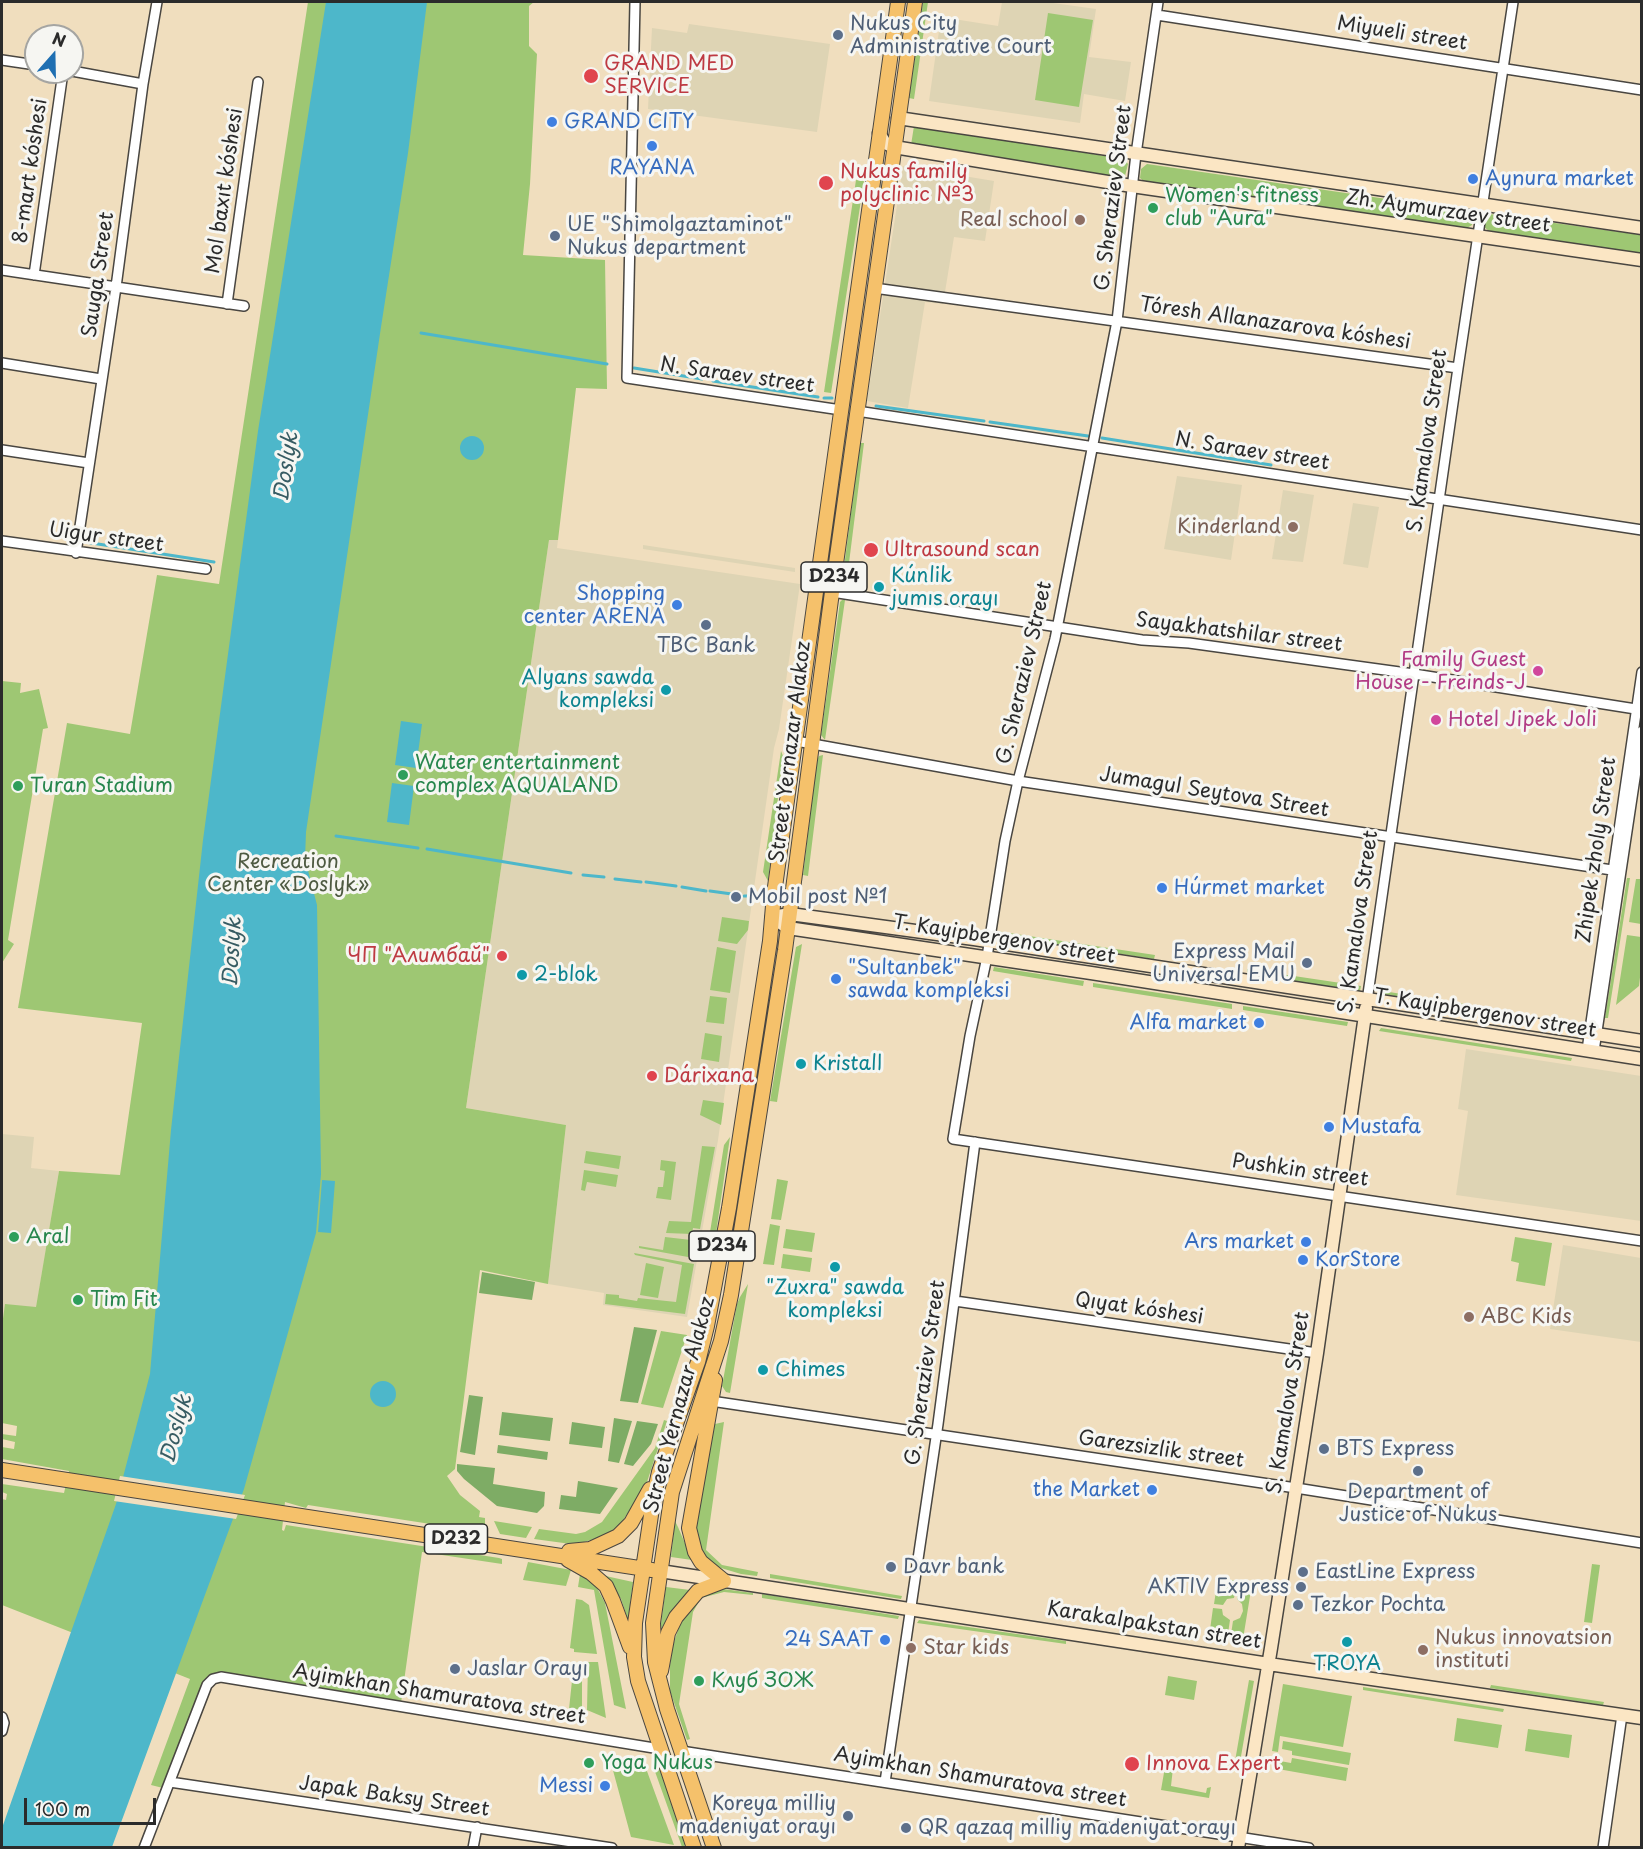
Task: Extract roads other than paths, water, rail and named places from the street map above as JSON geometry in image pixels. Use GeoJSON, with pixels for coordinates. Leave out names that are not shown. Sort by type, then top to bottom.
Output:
{"type":"FeatureCollection","features":[{"type":"Feature","properties":{"kind":"main road","name":"Street Yernazar Alakoz"},"geometry":{"type":"LineString","coordinates":[[643,1568],[652,1503],[659,1472],[698,1362],[708,1326],[733,1184],[770,941],[771,917],[898,2]]}},
{"type":"Feature","properties":{"kind":"main road","name":"Street Yernazar Alakoz"},"geometry":{"type":"LineString","coordinates":[[660,1571],[672,1492],[721,1341],[731,1295],[790,914],[811,744],[915,2]]}},
{"type":"Feature","properties":{"kind":"main road"},"geometry":{"type":"LineString","coordinates":[[876,158],[882,154],[893,154]]}},
{"type":"Feature","properties":{"kind":"main road"},"geometry":{"type":"LineString","coordinates":[[733,1184],[748,1187]]}},
{"type":"Feature","properties":{"kind":"main road"},"geometry":{"type":"LineString","coordinates":[[660,1685],[665,1645],[676,1617],[698,1592],[724,1581],[701,1562],[695,1552],[689,1528],[721,1341]]}},
{"type":"Feature","properties":{"kind":"main road","name":"D232"},"geometry":{"type":"LineString","coordinates":[[2,1470],[660,1571]]}},
{"type":"Feature","properties":{"kind":"main road"},"geometry":{"type":"LineString","coordinates":[[552,1553],[590,1549],[618,1536],[632,1523],[659,1472]]}},
{"type":"Feature","properties":{"kind":"main road"},"geometry":{"type":"LineString","coordinates":[[552,1553],[579,1565],[606,1586],[634,1657]]}},
{"type":"Feature","properties":{"kind":"main road","name":"D234"},"geometry":{"type":"LineString","coordinates":[[643,1568],[635,1623],[634,1657],[638,1681],[694,1848]]}},
{"type":"Feature","properties":{"kind":"main road","name":"D234"},"geometry":{"type":"LineString","coordinates":[[660,1571],[653,1623],[653,1646],[660,1685],[714,1848]]}},
{"type":"Feature","properties":{"kind":"street","name":"Sauga Street"},"geometry":{"type":"LineString","coordinates":[[76,553],[116,287],[143,84],[157,2]]}},
{"type":"Feature","properties":{"kind":"street","name":"N. Saraev street"},"geometry":{"type":"LineString","coordinates":[[634,2],[627,378],[841,410]]}},
{"type":"Feature","properties":{"kind":"street","name":"G. Sheraziev Street"},"geometry":{"type":"LineString","coordinates":[[953,1138],[970,1036],[987,957],[1002,857],[1018,781],[1057,625],[1116,321],[1136,154],[1158,2]]}},
{"type":"Feature","properties":{"kind":"street","name":"S. Kamalova Street"},"geometry":{"type":"LineString","coordinates":[[1239,1842],[1317,1353],[1413,674],[1513,2]]}},
{"type":"Feature","properties":{"kind":"street","name":"Miyueli street"},"geometry":{"type":"LineString","coordinates":[[1157,15],[1641,90]]}},
{"type":"Feature","properties":{"kind":"street"},"geometry":{"type":"LineString","coordinates":[[2,60],[24,63]]}},
{"type":"Feature","properties":{"kind":"street"},"geometry":{"type":"LineString","coordinates":[[84,73],[143,84]]}},
{"type":"Feature","properties":{"kind":"street","name":"Mol baxıt kóshesi"},"geometry":{"type":"LineString","coordinates":[[227,304],[258,82]]}},
{"type":"Feature","properties":{"kind":"street","name":"8-mart kóshesi"},"geometry":{"type":"LineString","coordinates":[[34,275],[61,84]]}},
{"type":"Feature","properties":{"kind":"street","name":"Zh. Aymurzaev street"},"geometry":{"type":"LineString","coordinates":[[898,118],[1641,228]]}},
{"type":"Feature","properties":{"kind":"street"},"geometry":{"type":"LineString","coordinates":[[879,133],[893,154]]}},
{"type":"Feature","properties":{"kind":"street","name":"Zh. Aymurzaev street"},"geometry":{"type":"LineString","coordinates":[[893,154],[1478,235],[1641,260]]}},
{"type":"Feature","properties":{"kind":"street"},"geometry":{"type":"LineString","coordinates":[[2,270],[244,306]]}},
{"type":"Feature","properties":{"kind":"street","name":"Tóresh Allanazarova kóshesi"},"geometry":{"type":"LineString","coordinates":[[874,288],[1458,368]]}},
{"type":"Feature","properties":{"kind":"street"},"geometry":{"type":"LineString","coordinates":[[2,363],[101,379]]}},
{"type":"Feature","properties":{"kind":"street","name":"N. Saraev street"},"geometry":{"type":"LineString","coordinates":[[857,411],[1641,530]]}},
{"type":"Feature","properties":{"kind":"street"},"geometry":{"type":"LineString","coordinates":[[2,450],[89,463]]}},
{"type":"Feature","properties":{"kind":"street","name":"Uigur street"},"geometry":{"type":"LineString","coordinates":[[2,541],[76,553],[206,569]]}},
{"type":"Feature","properties":{"kind":"street","name":"Sayakhatshilar street"},"geometry":{"type":"LineString","coordinates":[[832,592],[1057,625],[1142,640],[1189,643],[1413,674],[1639,709]]}},
{"type":"Feature","properties":{"kind":"street","name":"Zhipek zholy Street"},"geometry":{"type":"LineString","coordinates":[[1593,1034],[1612,870],[1639,709],[1641,672]]}},
{"type":"Feature","properties":{"kind":"street","name":"Zhipek zholy Street"},"geometry":{"type":"LineString","coordinates":[[1593,1034],[1641,731]]}},
{"type":"Feature","properties":{"kind":"street","name":"Jumagul Seytova Street"},"geometry":{"type":"LineString","coordinates":[[796,741],[1018,781],[1612,870]]}},
{"type":"Feature","properties":{"kind":"street","name":"T. Kayipbergenov street"},"geometry":{"type":"LineString","coordinates":[[771,917],[790,914],[811,916],[1158,966],[1367,1001],[1641,1041]]}},
{"type":"Feature","properties":{"kind":"street"},"geometry":{"type":"LineString","coordinates":[[811,916],[806,923],[811,932]]}},
{"type":"Feature","properties":{"kind":"street","name":"T. Kayipbergenov street"},"geometry":{"type":"LineString","coordinates":[[771,917],[788,928],[811,932],[987,957],[1641,1059]]}},
{"type":"Feature","properties":{"kind":"street"},"geometry":{"type":"LineString","coordinates":[[1590,1050],[1593,1034]]}},
{"type":"Feature","properties":{"kind":"street","name":"Pushkin street"},"geometry":{"type":"LineString","coordinates":[[953,1138],[1641,1241]]}},
{"type":"Feature","properties":{"kind":"street","name":"G. Sheraziev Street"},"geometry":{"type":"LineString","coordinates":[[885,1782],[955,1301],[975,1142]]}},
{"type":"Feature","properties":{"kind":"street","name":"Qıyat kóshesi"},"geometry":{"type":"LineString","coordinates":[[955,1301],[1317,1353]]}},
{"type":"Feature","properties":{"kind":"street"},"geometry":{"type":"LineString","coordinates":[[696,1415],[705,1404],[711,1401]]}},
{"type":"Feature","properties":{"kind":"street","name":"Garezsizlik street"},"geometry":{"type":"LineString","coordinates":[[711,1401],[1641,1542]]}},
{"type":"Feature","properties":{"kind":"street","name":"Karakalpakstan street"},"geometry":{"type":"LineString","coordinates":[[660,1571],[1641,1718]]}},
{"type":"Feature","properties":{"kind":"street","name":"Ayimkhan Shamuratova street"},"geometry":{"type":"LineString","coordinates":[[170,1782],[207,1685],[213,1679],[221,1677],[660,1749]]}},
{"type":"Feature","properties":{"kind":"street"},"geometry":{"type":"LineString","coordinates":[[1604,1848],[1622,1715]]}},
{"type":"Feature","properties":{"kind":"street"},"geometry":{"type":"LineString","coordinates":[[2,1716],[4,1723],[2,1731]]}},
{"type":"Feature","properties":{"kind":"street","name":"Ayimkhan Shamuratova street"},"geometry":{"type":"LineString","coordinates":[[681,1750],[1239,1842],[1309,1848]]}},
{"type":"Feature","properties":{"kind":"street"},"geometry":{"type":"LineString","coordinates":[[144,1848],[170,1782]]}},
{"type":"Feature","properties":{"kind":"street","name":"Japak Baksy Street"},"geometry":{"type":"LineString","coordinates":[[170,1782],[612,1848]]}},
{"type":"Feature","properties":{"kind":"street"},"geometry":{"type":"LineString","coordinates":[[473,1848],[477,1827]]}},
{"type":"Feature","properties":{"kind":"water","name":"Doslyk"},"geometry":{"type":"Polygon","coordinates":[[[326,2],[427,2],[408,153],[306,832],[305,859],[317,905],[321,1174],[316,1233],[244,1489],[112,1847],[2,1848],[2,1828],[116,1504],[150,1374],[171,1130],[203,840],[258,431],[326,2]]]}},
{"type":"Feature","properties":{"kind":"water"},"geometry":{"type":"Polygon","coordinates":[[[472,436],[480,440],[484,448],[480,456],[472,460],[464,456],[460,448],[464,440],[472,436]]]}},
{"type":"Feature","properties":{"kind":"water"},"geometry":{"type":"Polygon","coordinates":[[[401,721],[422,724],[416,768],[395,765],[401,721]]]}},
{"type":"Feature","properties":{"kind":"water"},"geometry":{"type":"Polygon","coordinates":[[[392,783],[414,786],[409,825],[387,822],[392,783]]]}},
{"type":"Feature","properties":{"kind":"water"},"geometry":{"type":"Polygon","coordinates":[[[322,1180],[335,1181],[331,1233],[318,1232],[322,1180]]]}},
{"type":"Feature","properties":{"kind":"water"},"geometry":{"type":"Polygon","coordinates":[[[383,1381],[392,1385],[396,1394],[392,1403],[383,1407],[374,1403],[370,1394],[374,1385],[383,1381]]]}},
{"type":"Feature","properties":{"kind":"waterway"},"geometry":{"type":"LineString","coordinates":[[421,333],[607,364]]}},
{"type":"Feature","properties":{"kind":"waterway"},"geometry":{"type":"LineString","coordinates":[[634,368],[702,379]]}},
{"type":"Feature","properties":{"kind":"waterway"},"geometry":{"type":"LineString","coordinates":[[713,381],[818,397]]}},
{"type":"Feature","properties":{"kind":"waterway"},"geometry":{"type":"LineString","coordinates":[[824,398],[832,398]]}},
{"type":"Feature","properties":{"kind":"waterway"},"geometry":{"type":"LineString","coordinates":[[876,406],[984,421]]}},
{"type":"Feature","properties":{"kind":"waterway"},"geometry":{"type":"LineString","coordinates":[[990,422],[1088,436]]}},
{"type":"Feature","properties":{"kind":"waterway"},"geometry":{"type":"LineString","coordinates":[[1102,438],[1271,465]]}},
{"type":"Feature","properties":{"kind":"waterway"},"geometry":{"type":"LineString","coordinates":[[85,542],[214,562]]}},
{"type":"Feature","properties":{"kind":"waterway"},"geometry":{"type":"LineString","coordinates":[[336,836],[418,848]]}},
{"type":"Feature","properties":{"kind":"waterway"},"geometry":{"type":"LineString","coordinates":[[427,849],[571,873]]}},
{"type":"Feature","properties":{"kind":"waterway"},"geometry":{"type":"LineString","coordinates":[[583,875],[604,877]]}},
{"type":"Feature","properties":{"kind":"waterway"},"geometry":{"type":"LineString","coordinates":[[615,879],[641,882]]}},
{"type":"Feature","properties":{"kind":"waterway"},"geometry":{"type":"LineString","coordinates":[[646,882],[676,886]]}},
{"type":"Feature","properties":{"kind":"waterway"},"geometry":{"type":"LineString","coordinates":[[682,887],[706,891]]}},
{"type":"Feature","properties":{"kind":"waterway"},"geometry":{"type":"LineString","coordinates":[[710,891],[739,895]]}},
{"type":"Feature","properties":{"kind":"waterway"},"geometry":{"type":"LineString","coordinates":[[744,896],[751,896]]}},
{"type":"Feature","properties":{"kind":"place","name":"Nukus City Administrative Court"},"geometry":{"type":"Point","coordinates":[838,35]}},
{"type":"Feature","properties":{"kind":"place","name":"GRAND MED SERVICE"},"geometry":{"type":"Point","coordinates":[591,76]}},
{"type":"Feature","properties":{"kind":"place","name":"GRAND CITY"},"geometry":{"type":"Point","coordinates":[552,122]}},
{"type":"Feature","properties":{"kind":"place","name":"RAYANA"},"geometry":{"type":"Point","coordinates":[652,146]}},
{"type":"Feature","properties":{"kind":"place","name":"Aynura market"},"geometry":{"type":"Point","coordinates":[1473,179]}},
{"type":"Feature","properties":{"kind":"place","name":"Nukus family polyclinic №3"},"geometry":{"type":"Point","coordinates":[826,183]}},
{"type":"Feature","properties":{"kind":"place","name":"Women's fitness club \"Aura\""},"geometry":{"type":"Point","coordinates":[1153,208]}},
{"type":"Feature","properties":{"kind":"place","name":"Real school"},"geometry":{"type":"Point","coordinates":[1080,220]}},
{"type":"Feature","properties":{"kind":"place","name":"UE \"Shimolgaztaminot\" Nukus department"},"geometry":{"type":"Point","coordinates":[555,236]}},
{"type":"Feature","properties":{"kind":"place","name":"Kinderland"},"geometry":{"type":"Point","coordinates":[1293,527]}},
{"type":"Feature","properties":{"kind":"place","name":"Ultrasound scan"},"geometry":{"type":"Point","coordinates":[871,550]}},
{"type":"Feature","properties":{"kind":"place","name":"Kúnlik jumıs orayı"},"geometry":{"type":"Point","coordinates":[879,587]}},
{"type":"Feature","properties":{"kind":"place","name":"Shopping center ARENA"},"geometry":{"type":"Point","coordinates":[677,605]}},
{"type":"Feature","properties":{"kind":"place","name":"TBC Bank"},"geometry":{"type":"Point","coordinates":[706,625]}},
{"type":"Feature","properties":{"kind":"place","name":"Family Guest House - Freinds-J"},"geometry":{"type":"Point","coordinates":[1538,671]}},
{"type":"Feature","properties":{"kind":"place","name":"Alyans sawda kompleksi"},"geometry":{"type":"Point","coordinates":[666,690]}},
{"type":"Feature","properties":{"kind":"place","name":"Hotel Jipek Joli"},"geometry":{"type":"Point","coordinates":[1436,720]}},
{"type":"Feature","properties":{"kind":"place","name":"Water entertainment complex AQUALAND"},"geometry":{"type":"Point","coordinates":[403,775]}},
{"type":"Feature","properties":{"kind":"place","name":"Turan Stadium"},"geometry":{"type":"Point","coordinates":[18,786]}},
{"type":"Feature","properties":{"kind":"place","name":"Húrmet market"},"geometry":{"type":"Point","coordinates":[1162,888]}},
{"type":"Feature","properties":{"kind":"place","name":"Mobil post №1"},"geometry":{"type":"Point","coordinates":[736,897]}},
{"type":"Feature","properties":{"kind":"place","name":"ЧП \"Алимбай\""},"geometry":{"type":"Point","coordinates":[502,956]}},
{"type":"Feature","properties":{"kind":"place","name":"Express Mail Universal EMU"},"geometry":{"type":"Point","coordinates":[1307,963]}},
{"type":"Feature","properties":{"kind":"place","name":"2-blok"},"geometry":{"type":"Point","coordinates":[522,975]}},
{"type":"Feature","properties":{"kind":"place","name":"\"Sultanbek\" sawda kompleksi"},"geometry":{"type":"Point","coordinates":[836,979]}},
{"type":"Feature","properties":{"kind":"place","name":"Alfa market"},"geometry":{"type":"Point","coordinates":[1259,1023]}},
{"type":"Feature","properties":{"kind":"place","name":"Kristall"},"geometry":{"type":"Point","coordinates":[801,1064]}},
{"type":"Feature","properties":{"kind":"place","name":"Dárixana"},"geometry":{"type":"Point","coordinates":[652,1076]}},
{"type":"Feature","properties":{"kind":"place","name":"Mustafa"},"geometry":{"type":"Point","coordinates":[1329,1127]}},
{"type":"Feature","properties":{"kind":"place","name":"Aral"},"geometry":{"type":"Point","coordinates":[14,1237]}},
{"type":"Feature","properties":{"kind":"place","name":"Ars market"},"geometry":{"type":"Point","coordinates":[1306,1242]}},
{"type":"Feature","properties":{"kind":"place","name":"KorStore"},"geometry":{"type":"Point","coordinates":[1303,1260]}},
{"type":"Feature","properties":{"kind":"place","name":"\"Zuxra\" sawda kompleksi"},"geometry":{"type":"Point","coordinates":[835,1267]}},
{"type":"Feature","properties":{"kind":"place","name":"Tim Fit"},"geometry":{"type":"Point","coordinates":[78,1300]}},
{"type":"Feature","properties":{"kind":"place","name":"ABC Kids"},"geometry":{"type":"Point","coordinates":[1469,1317]}},
{"type":"Feature","properties":{"kind":"place","name":"Chimes"},"geometry":{"type":"Point","coordinates":[763,1370]}},
{"type":"Feature","properties":{"kind":"place","name":"BTS Express"},"geometry":{"type":"Point","coordinates":[1324,1449]}},
{"type":"Feature","properties":{"kind":"place","name":"Department of Justice of Nukus"},"geometry":{"type":"Point","coordinates":[1418,1471]}},
{"type":"Feature","properties":{"kind":"place","name":"the Market"},"geometry":{"type":"Point","coordinates":[1152,1490]}},
{"type":"Feature","properties":{"kind":"place","name":"Davr bank"},"geometry":{"type":"Point","coordinates":[891,1567]}},
{"type":"Feature","properties":{"kind":"place","name":"EastLine Express"},"geometry":{"type":"Point","coordinates":[1303,1572]}},
{"type":"Feature","properties":{"kind":"place","name":"AKTIV Express"},"geometry":{"type":"Point","coordinates":[1301,1587]}},
{"type":"Feature","properties":{"kind":"place","name":"Tezkor Pochta"},"geometry":{"type":"Point","coordinates":[1298,1605]}},
{"type":"Feature","properties":{"kind":"place","name":"24 SAAT"},"geometry":{"type":"Point","coordinates":[885,1640]}},
{"type":"Feature","properties":{"kind":"place","name":"TROYA"},"geometry":{"type":"Point","coordinates":[1347,1642]}},
{"type":"Feature","properties":{"kind":"place","name":"Star kids"},"geometry":{"type":"Point","coordinates":[911,1648]}},
{"type":"Feature","properties":{"kind":"place","name":"Nukus innovatsion instituti"},"geometry":{"type":"Point","coordinates":[1423,1650]}},
{"type":"Feature","properties":{"kind":"place","name":"Jaslar Orayı"},"geometry":{"type":"Point","coordinates":[455,1669]}},
{"type":"Feature","properties":{"kind":"place","name":"Клуб ЗОЖ"},"geometry":{"type":"Point","coordinates":[699,1681]}},
{"type":"Feature","properties":{"kind":"place","name":"Yoga Nukus"},"geometry":{"type":"Point","coordinates":[589,1763]}},
{"type":"Feature","properties":{"kind":"place","name":"Innova Expert"},"geometry":{"type":"Point","coordinates":[1132,1764]}},
{"type":"Feature","properties":{"kind":"place","name":"Messi"},"geometry":{"type":"Point","coordinates":[605,1786]}},
{"type":"Feature","properties":{"kind":"place","name":"Koreya milliy madeniyat orayı"},"geometry":{"type":"Point","coordinates":[848,1816]}},
{"type":"Feature","properties":{"kind":"place","name":"QR qazaq milliy madeniyat orayı"},"geometry":{"type":"Point","coordinates":[906,1828]}},
{"type":"Feature","properties":{"kind":"park label","name":"Recreation Center «Doslyk»"},"geometry":{"type":"Point","coordinates":[288,874]}}]}
